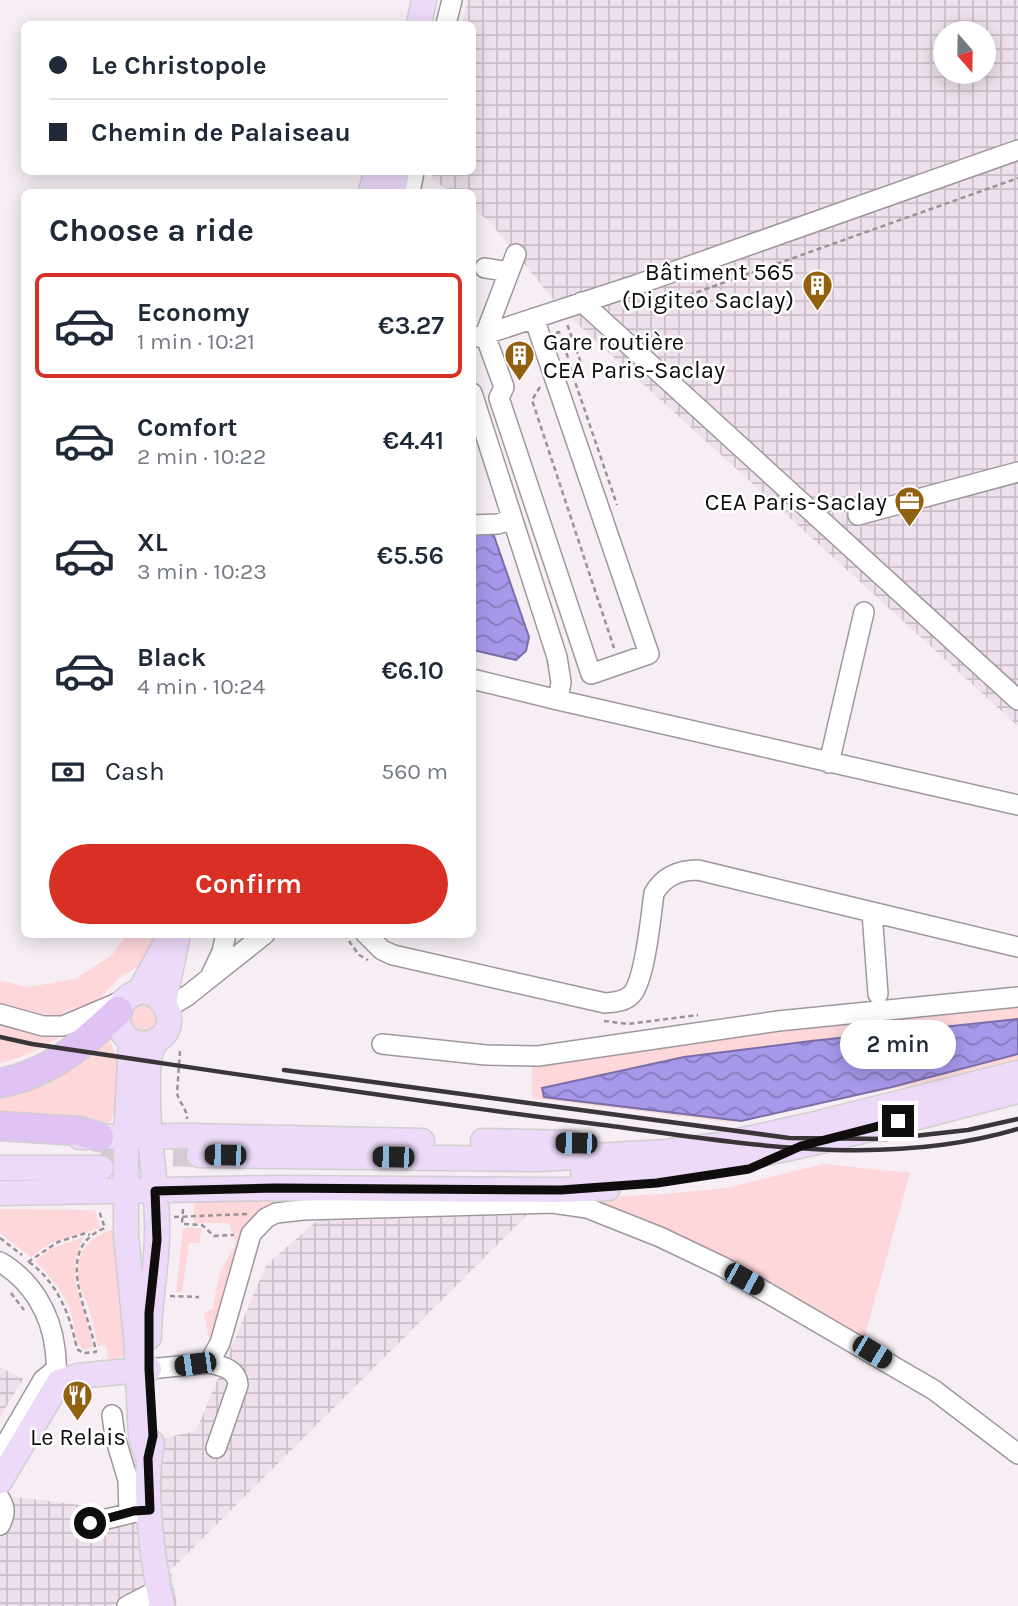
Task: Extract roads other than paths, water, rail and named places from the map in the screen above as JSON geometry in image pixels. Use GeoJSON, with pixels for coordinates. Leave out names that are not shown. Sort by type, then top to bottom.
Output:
{"type":"FeatureCollection","features":[{"type":"Feature","properties":{"kind":"highway"},"geometry":{"type":"LineString","coordinates":[[0,1083],[55,1064],[85,1043],[127,1001]]}},
{"type":"Feature","properties":{"kind":"highway"},"geometry":{"type":"LineString","coordinates":[[0,1126],[79,1131],[107,1149]]}},
{"type":"Feature","properties":{"kind":"main road"},"geometry":{"type":"LineString","coordinates":[[420,21],[425,0]]}},
{"type":"Feature","properties":{"kind":"main road"},"geometry":{"type":"LineString","coordinates":[[157,1040],[144,1044],[131,1041],[125,1037],[118,1025],[127,1001],[168,938]]}},
{"type":"Feature","properties":{"kind":"main road"},"geometry":{"type":"LineString","coordinates":[[142,1370],[157,1217],[148,1112],[149,1057],[151,1048],[169,1025],[166,1005],[177,938]]}},
{"type":"Feature","properties":{"kind":"main road"},"geometry":{"type":"LineString","coordinates":[[127,1001],[152,993],[166,1005]]}},
{"type":"Feature","properties":{"kind":"main road"},"geometry":{"type":"LineString","coordinates":[[131,1041],[107,1149],[125,1192],[126,1235],[142,1370],[146,1452],[140,1511],[160,1598]]}},
{"type":"Feature","properties":{"kind":"main road"},"geometry":{"type":"LineString","coordinates":[[1018,1073],[815,1124],[720,1144],[666,1152],[539,1159],[199,1163],[598,1174],[698,1165],[801,1146],[1018,1091]]}},
{"type":"Feature","properties":{"kind":"main road"},"geometry":{"type":"LineString","coordinates":[[0,1136],[107,1149]]}},
{"type":"Feature","properties":{"kind":"main road"},"geometry":{"type":"LineString","coordinates":[[0,1168],[107,1149],[151,1136],[598,1143],[671,1139],[720,1144]]}},
{"type":"Feature","properties":{"kind":"main road"},"geometry":{"type":"LineString","coordinates":[[0,1193],[275,1188],[608,1188],[749,1169],[801,1146]]}},
{"type":"Feature","properties":{"kind":"main road"},"geometry":{"type":"LineString","coordinates":[[0,1152],[107,1149]]}},
{"type":"Feature","properties":{"kind":"main road"},"geometry":{"type":"LineString","coordinates":[[0,1481],[57,1376],[142,1370]]}},
{"type":"Feature","properties":{"kind":"street"},"geometry":{"type":"LineString","coordinates":[[447,21],[452,0]]}},
{"type":"Feature","properties":{"kind":"street"},"geometry":{"type":"LineString","coordinates":[[479,336],[534,318],[588,307],[1018,150]]}},
{"type":"Feature","properties":{"kind":"street"},"geometry":{"type":"LineString","coordinates":[[485,268],[512,263],[479,336],[503,387],[499,398],[591,674],[649,654],[534,318]]}},
{"type":"Feature","properties":{"kind":"street"},"geometry":{"type":"LineString","coordinates":[[588,307],[1016,687]]}},
{"type":"Feature","properties":{"kind":"street"},"geometry":{"type":"LineString","coordinates":[[476,406],[557,657],[561,682],[558,700]]}},
{"type":"Feature","properties":{"kind":"street"},"geometry":{"type":"LineString","coordinates":[[858,515],[1018,472]]}},
{"type":"Feature","properties":{"kind":"street"},"geometry":{"type":"LineString","coordinates":[[476,526],[499,524],[512,519]]}},
{"type":"Feature","properties":{"kind":"street"},"geometry":{"type":"LineString","coordinates":[[829,763],[864,612]]}},
{"type":"Feature","properties":{"kind":"street"},"geometry":{"type":"LineString","coordinates":[[476,680],[1018,805]]}},
{"type":"Feature","properties":{"kind":"street"},"geometry":{"type":"LineString","coordinates":[[370,938],[382,950],[393,955],[605,1003],[619,1002],[630,997],[639,985],[654,894],[660,884],[683,870],[698,870],[1018,947]]}},
{"type":"Feature","properties":{"kind":"street"},"geometry":{"type":"LineString","coordinates":[[872,912],[878,994]]}},
{"type":"Feature","properties":{"kind":"street"},"geometry":{"type":"LineString","coordinates":[[208,979],[217,964],[225,938]]}},
{"type":"Feature","properties":{"kind":"street"},"geometry":{"type":"LineString","coordinates":[[166,1005],[187,996],[260,938]]}},
{"type":"Feature","properties":{"kind":"street"},"geometry":{"type":"LineString","coordinates":[[382,1045],[486,1055],[538,1056],[778,1021],[1018,997]]}},
{"type":"Feature","properties":{"kind":"street"},"geometry":{"type":"LineString","coordinates":[[0,1014],[43,1026],[62,1026],[127,1001]]}},
{"type":"Feature","properties":{"kind":"street"},"geometry":{"type":"LineString","coordinates":[[209,1363],[219,1343],[251,1234],[266,1218],[276,1213],[553,1203],[587,1208],[660,1237],[723,1267],[934,1390],[1018,1454]]}},
{"type":"Feature","properties":{"kind":"street"},"geometry":{"type":"LineString","coordinates":[[0,1454],[43,1380],[57,1376],[52,1327],[43,1304],[5,1271]]}},
{"type":"Feature","properties":{"kind":"street"},"geometry":{"type":"LineString","coordinates":[[142,1370],[209,1363],[235,1374],[238,1385],[216,1448]]}},
{"type":"Feature","properties":{"kind":"street"},"geometry":{"type":"LineString","coordinates":[[90,1523],[140,1511],[120,1457],[113,1415]]}},
{"type":"Feature","properties":{"kind":"street"},"geometry":{"type":"LineString","coordinates":[[120,1457],[146,1452]]}},
{"type":"Feature","properties":{"kind":"street"},"geometry":{"type":"LineString","coordinates":[[0,1499],[5,1515],[0,1525]]}},
{"type":"Feature","properties":{"kind":"street"},"geometry":{"type":"LineString","coordinates":[[127,1606],[160,1598]]}},
{"type":"Feature","properties":{"kind":"water"},"geometry":{"type":"Polygon","coordinates":[[[493,533],[529,637],[526,651],[516,660],[476,651],[476,534],[493,533]]]}},
{"type":"Feature","properties":{"kind":"water"},"geometry":{"type":"Polygon","coordinates":[[[1018,1019],[1018,1054],[892,1087],[741,1121],[544,1097],[542,1088],[684,1057],[1018,1019]]]}},
{"type":"Feature","properties":{"kind":"tunnel"},"geometry":{"type":"LineString","coordinates":[[101,1153],[199,1155]]}},
{"type":"Feature","properties":{"kind":"railway"},"geometry":{"type":"LineString","coordinates":[[0,1037],[379,1095],[749,1144],[857,1150],[911,1148],[965,1142],[1018,1129]]}},
{"type":"Feature","properties":{"kind":"railway"},"geometry":{"type":"LineString","coordinates":[[284,1070],[789,1138],[887,1139],[968,1130],[1018,1119]]}},
{"type":"Feature","properties":{"kind":"place","name":"Bâtiment 565 (Digiteo Saclay)"},"geometry":{"type":"Point","coordinates":[817,313]}},
{"type":"Feature","properties":{"kind":"place","name":"Gare routière CEA Paris-Saclay"},"geometry":{"type":"Point","coordinates":[520,383]}},
{"type":"Feature","properties":{"kind":"place","name":"CEA Paris-Saclay"},"geometry":{"type":"Point","coordinates":[910,529]}},
{"type":"Feature","properties":{"kind":"place","name":"Le Relais"},"geometry":{"type":"Point","coordinates":[78,1422]}}]}
